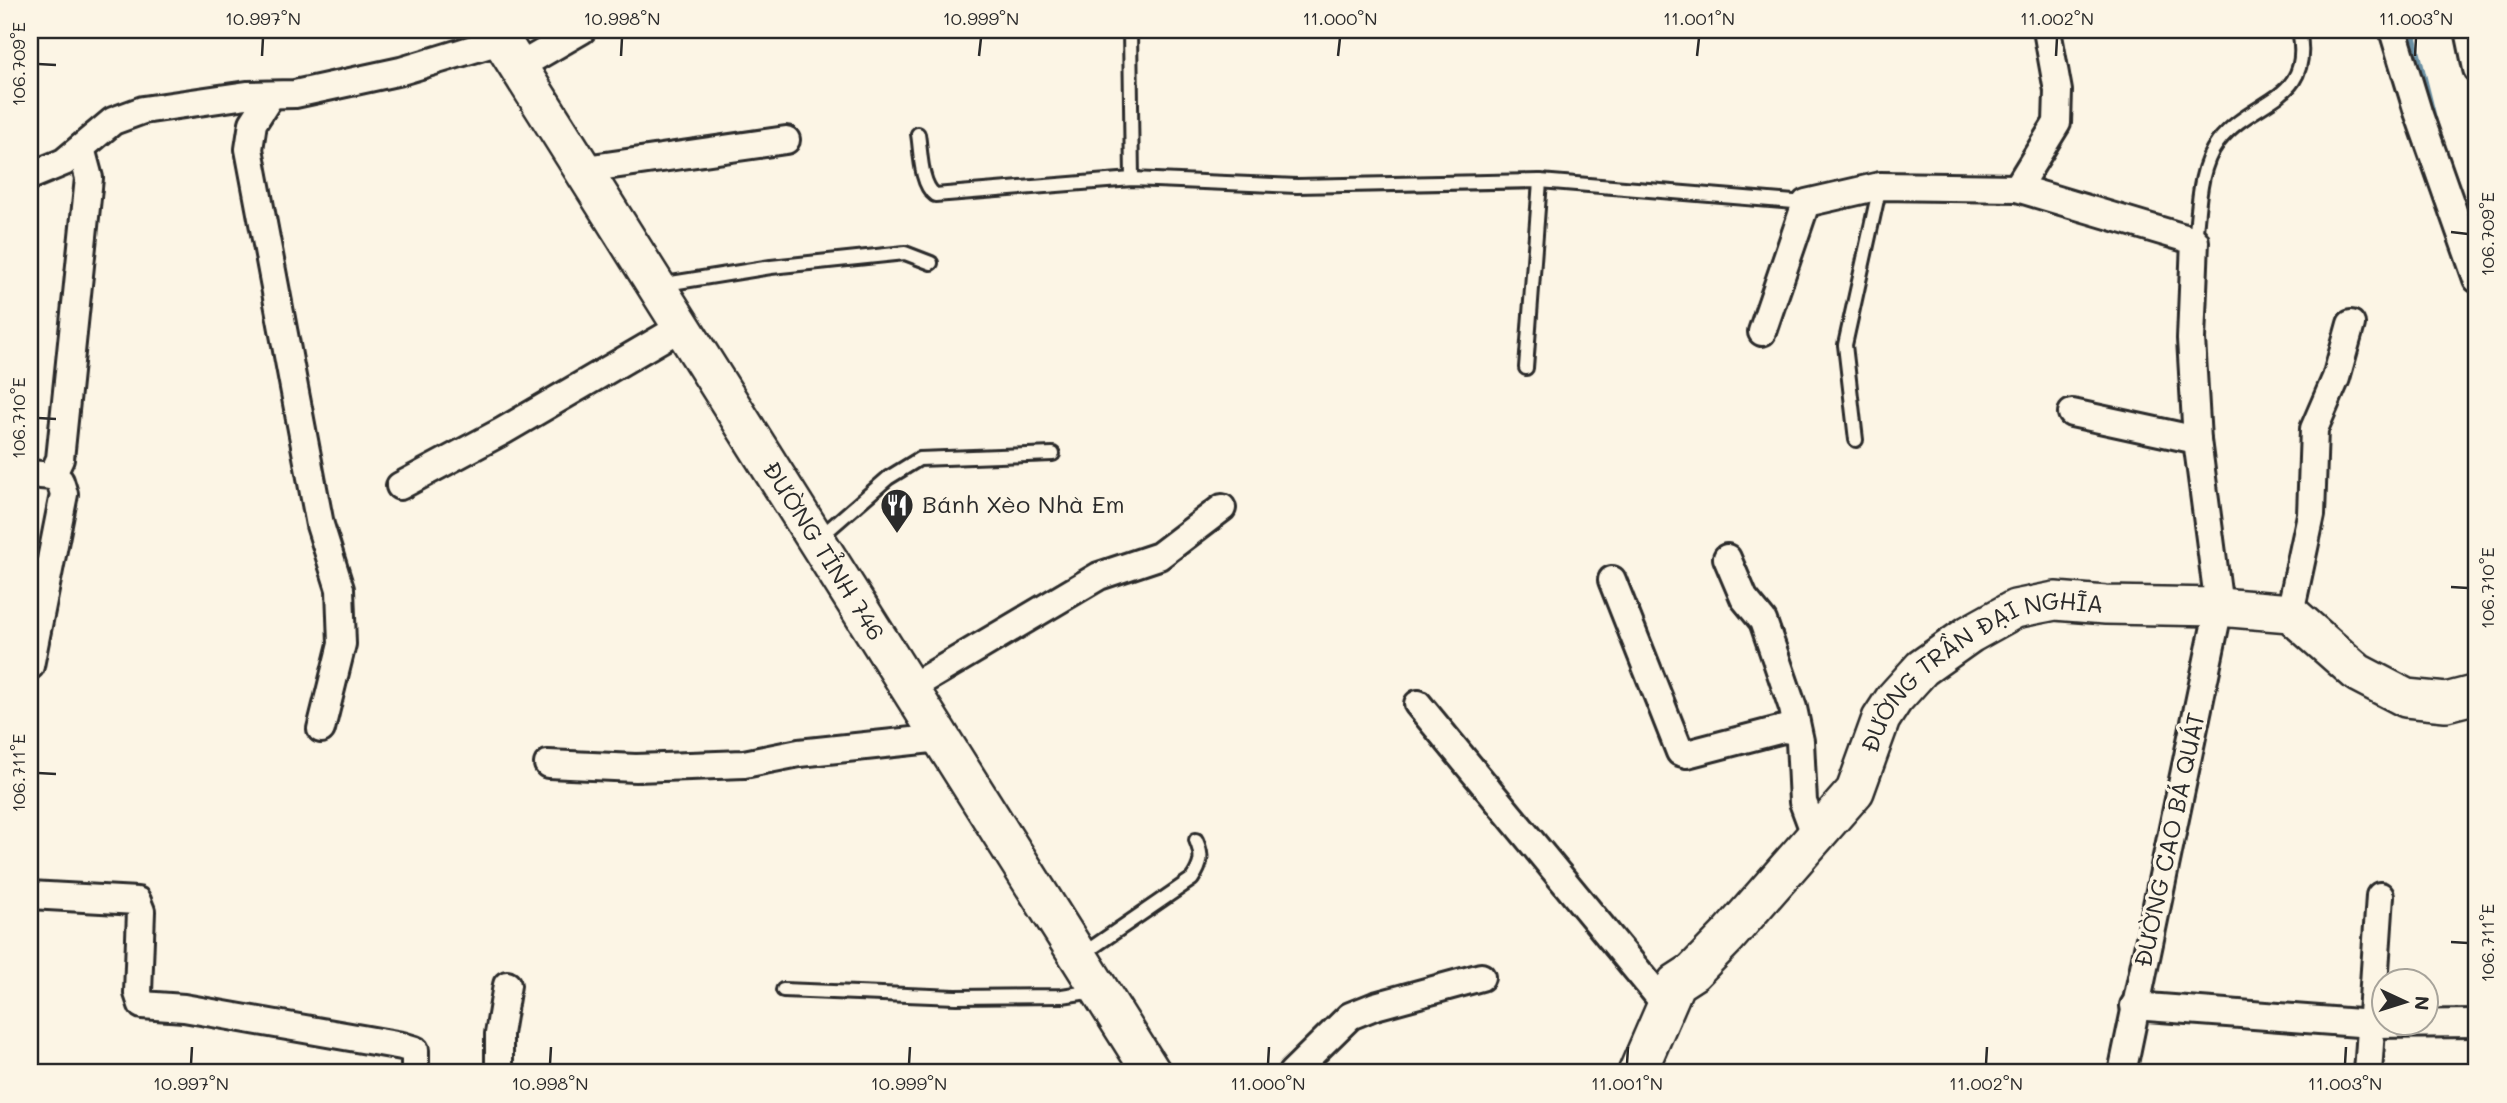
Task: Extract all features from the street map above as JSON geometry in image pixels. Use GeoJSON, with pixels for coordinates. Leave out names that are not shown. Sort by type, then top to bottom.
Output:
{"type":"FeatureCollection","features":[{"type":"Feature","properties":{"kind":"main road","name":"ĐƯỜNG TỈNH 746"},"geometry":{"type":"LineString","coordinates":[[506,45],[1099,990],[1139,1068]]}},
{"type":"Feature","properties":{"kind":"main road","name":"ĐƯỜNG TRẦN ĐẠI NGHĨA"},"geometry":{"type":"LineString","coordinates":[[1637,1073],[1676,984],[1693,972],[1728,936],[1855,791],[1881,719],[1894,699],[1922,668],[1970,634],[2015,609],[2055,601],[2219,607],[2290,613]]}},
{"type":"Feature","properties":{"kind":"main road"},"geometry":{"type":"LineString","coordinates":[[2290,613],[2358,673],[2406,698],[2446,702],[2477,694]]}},
{"type":"Feature","properties":{"kind":"street"},"geometry":{"type":"LineString","coordinates":[[30,176],[64,162],[113,121],[143,110],[247,95],[295,94],[582,30]]}},
{"type":"Feature","properties":{"kind":"street"},"geometry":{"type":"LineString","coordinates":[[2017,188],[2057,123],[2058,91],[2047,30]]}},
{"type":"Feature","properties":{"kind":"street"},"geometry":{"type":"LineString","coordinates":[[2393,30],[2418,112],[2477,279]]}},
{"type":"Feature","properties":{"kind":"street"},"geometry":{"type":"LineString","coordinates":[[2469,30],[2477,69]]}},
{"type":"Feature","properties":{"kind":"street"},"geometry":{"type":"LineString","coordinates":[[271,95],[253,122],[249,149],[320,525],[340,589],[342,644],[321,729]]}},
{"type":"Feature","properties":{"kind":"street"},"geometry":{"type":"LineString","coordinates":[[585,169],[786,140]]}},
{"type":"Feature","properties":{"kind":"street"},"geometry":{"type":"LineString","coordinates":[[41,475],[60,459],[89,178],[81,148]]}},
{"type":"Feature","properties":{"kind":"street"},"geometry":{"type":"LineString","coordinates":[[1762,332],[1806,203],[1880,186],[2017,188],[2196,241]]}},
{"type":"Feature","properties":{"kind":"street","name":"ĐƯỜNG CAO BÁ QUÁT"},"geometry":{"type":"LineString","coordinates":[[2122,1073],[2219,607],[2197,440],[2191,339],[2196,241]]}},
{"type":"Feature","properties":{"kind":"street"},"geometry":{"type":"LineString","coordinates":[[2290,613],[2311,515],[2314,429],[2336,379],[2351,324]]}},
{"type":"Feature","properties":{"kind":"street"},"geometry":{"type":"LineString","coordinates":[[400,486],[503,431],[684,326]]}},
{"type":"Feature","properties":{"kind":"street"},"geometry":{"type":"LineString","coordinates":[[2072,413],[2197,440]]}},
{"type":"Feature","properties":{"kind":"street"},"geometry":{"type":"LineString","coordinates":[[30,666],[64,494],[60,481],[41,475]]}},
{"type":"Feature","properties":{"kind":"street"},"geometry":{"type":"LineString","coordinates":[[910,688],[1099,576],[1159,556],[1222,508]]}},
{"type":"Feature","properties":{"kind":"street"},"geometry":{"type":"LineString","coordinates":[[1727,558],[1744,598],[1763,621],[1793,708],[1800,741],[1803,802],[1816,837]]}},
{"type":"Feature","properties":{"kind":"street"},"geometry":{"type":"LineString","coordinates":[[1612,580],[1680,752],[1687,754],[1783,729],[1796,731]]}},
{"type":"Feature","properties":{"kind":"street"},"geometry":{"type":"LineString","coordinates":[[1418,704],[1665,1004]]}},
{"type":"Feature","properties":{"kind":"street"},"geometry":{"type":"LineString","coordinates":[[548,764],[636,768],[744,764],[799,753],[941,738]]}},
{"type":"Feature","properties":{"kind":"street"},"geometry":{"type":"LineString","coordinates":[[30,895],[137,901],[141,911],[138,993],[142,1005],[184,1009],[402,1046],[415,1050],[415,1073]]}},
{"type":"Feature","properties":{"kind":"street"},"geometry":{"type":"LineString","coordinates":[[2376,967],[2380,896]]}},
{"type":"Feature","properties":{"kind":"street"},"geometry":{"type":"LineString","coordinates":[[1292,1073],[1350,1016],[1375,1006],[1481,976]]}},
{"type":"Feature","properties":{"kind":"street"},"geometry":{"type":"LineString","coordinates":[[499,1073],[499,1034],[508,985]]}},
{"type":"Feature","properties":{"kind":"street"},"geometry":{"type":"LineString","coordinates":[[2134,1006],[2370,1024]]}},
{"type":"Feature","properties":{"kind":"street"},"geometry":{"type":"LineString","coordinates":[[2440,1023],[2477,1023]]}},
{"type":"Feature","properties":{"kind":"street"},"geometry":{"type":"LineString","coordinates":[[2368,1073],[2371,1036]]}},
{"type":"Feature","properties":{"kind":"lane"},"geometry":{"type":"LineString","coordinates":[[1130,30],[1132,179]]}},
{"type":"Feature","properties":{"kind":"lane"},"geometry":{"type":"LineString","coordinates":[[2196,241],[2203,181],[2218,142],[2242,120],[2297,79],[2301,65],[2299,30]]}},
{"type":"Feature","properties":{"kind":"lane"},"geometry":{"type":"LineString","coordinates":[[918,134],[926,181],[929,191],[934,195],[1132,179],[1297,186],[1540,181],[1806,203]]}},
{"type":"Feature","properties":{"kind":"lane"},"geometry":{"type":"LineString","coordinates":[[1526,368],[1540,181]]}},
{"type":"Feature","properties":{"kind":"lane"},"geometry":{"type":"LineString","coordinates":[[1856,440],[1845,345],[1880,186]]}},
{"type":"Feature","properties":{"kind":"lane"},"geometry":{"type":"LineString","coordinates":[[658,285],[771,267],[905,253],[931,263]]}},
{"type":"Feature","properties":{"kind":"lane"},"geometry":{"type":"LineString","coordinates":[[817,540],[888,478],[919,459],[1053,454]]}},
{"type":"Feature","properties":{"kind":"lane"},"geometry":{"type":"LineString","coordinates":[[1078,957],[1192,879],[1201,865],[1202,853],[1196,840]]}},
{"type":"Feature","properties":{"kind":"lane"},"geometry":{"type":"LineString","coordinates":[[783,990],[983,997],[1062,996],[1099,990]]}},
{"type":"Feature","properties":{"kind":"waterway"},"geometry":{"type":"LineString","coordinates":[[2412,30],[2436,126]]}},
{"type":"Feature","properties":{"kind":"place","name":"Bánh Xèo Nhà Em"},"geometry":{"type":"Point","coordinates":[897,535]}}]}
